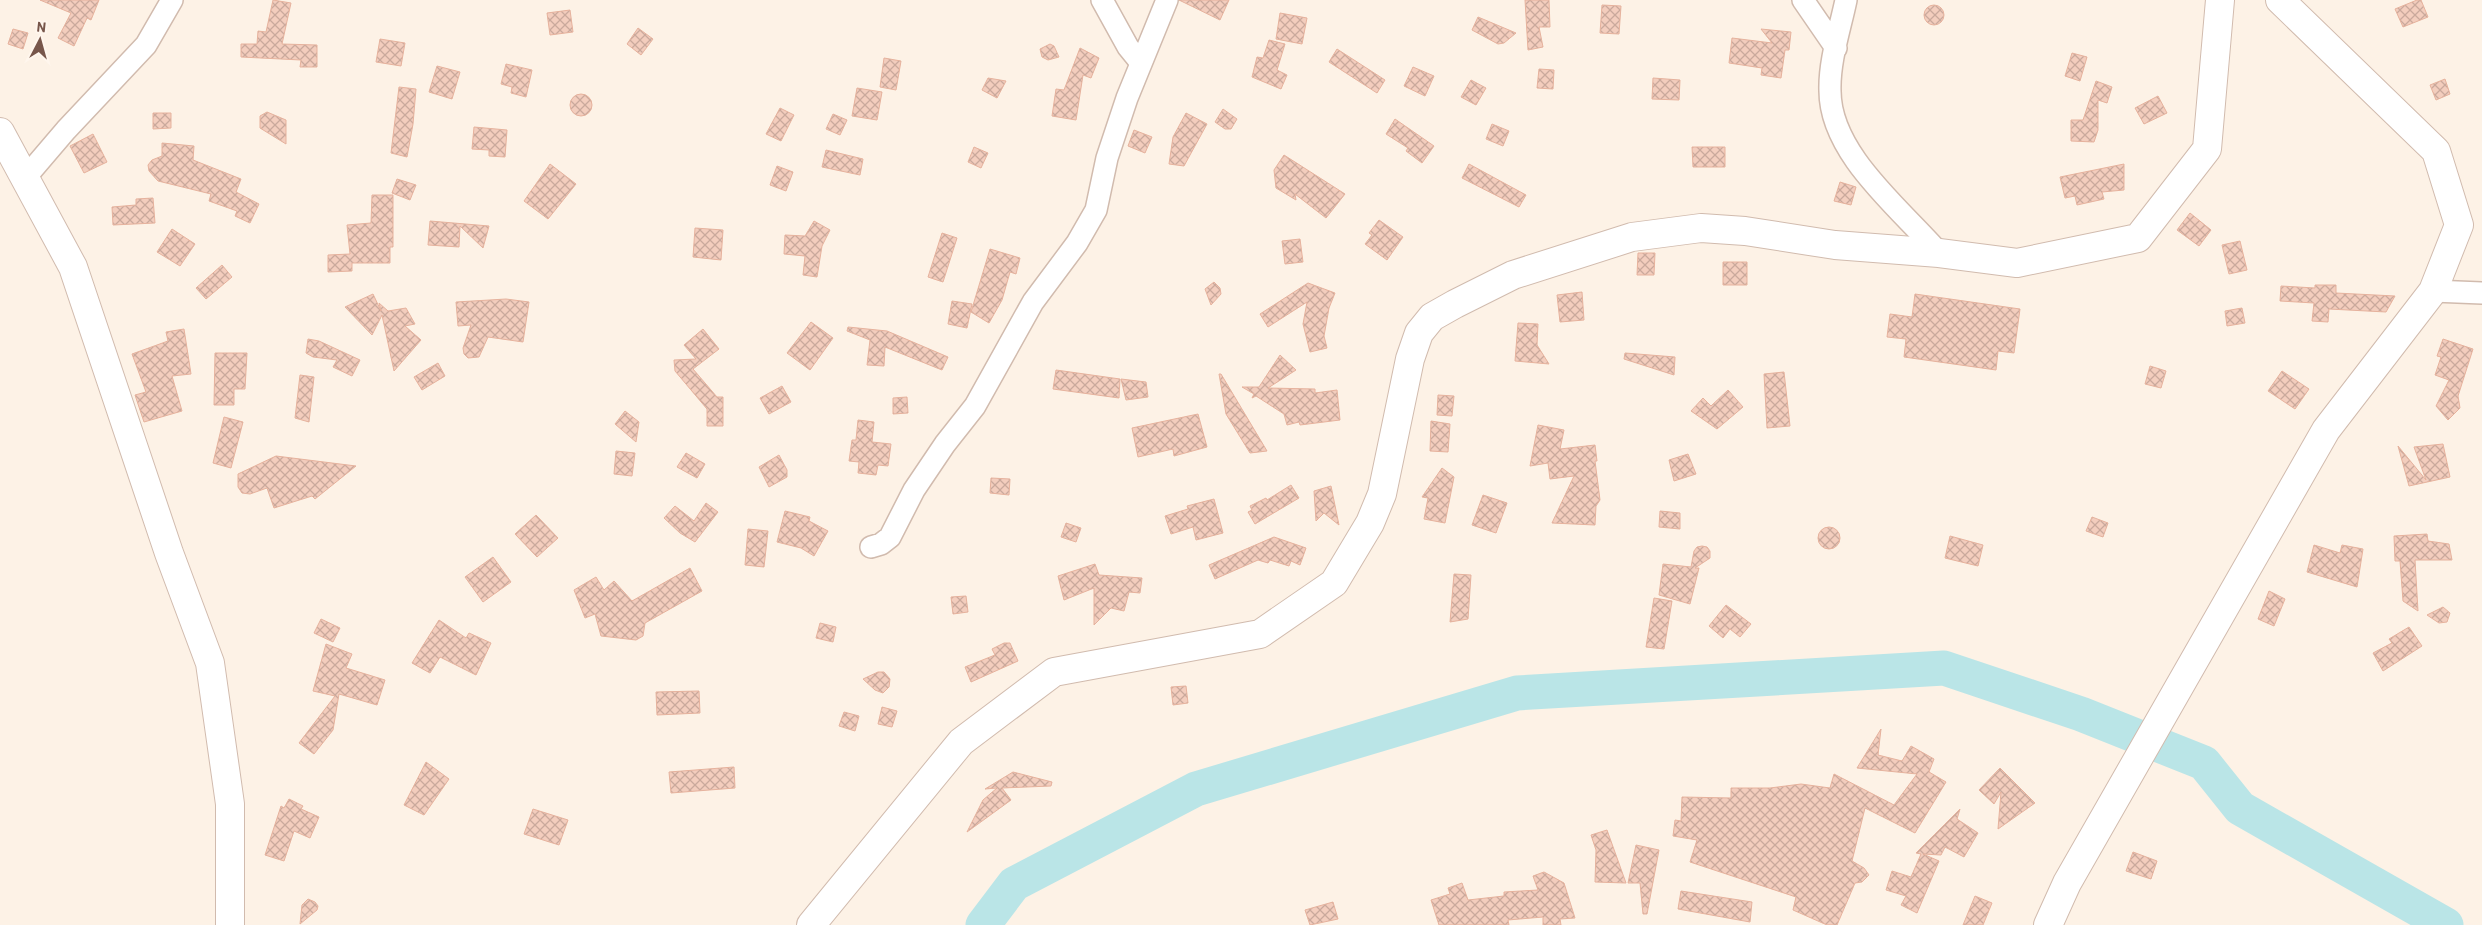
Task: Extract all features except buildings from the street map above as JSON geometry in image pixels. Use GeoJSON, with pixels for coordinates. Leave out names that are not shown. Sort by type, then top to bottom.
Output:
{"type":"FeatureCollection","features":[{"type":"Feature","properties":{"kind":"street"},"geometry":{"type":"LineString","coordinates":[[25,178],[66,130],[146,45],[172,0]]}},
{"type":"Feature","properties":{"kind":"street"},"geometry":{"type":"LineString","coordinates":[[1102,0],[1128,47],[1141,63]]}},
{"type":"Feature","properties":{"kind":"street"},"geometry":{"type":"LineString","coordinates":[[870,547],[881,544],[890,537],[914,490],[945,444],[975,406],[1034,302],[1077,243],[1096,210],[1107,158],[1127,98],[1167,0]]}},
{"type":"Feature","properties":{"kind":"street"},"geometry":{"type":"LineString","coordinates":[[1803,0],[1836,48]]}},
{"type":"Feature","properties":{"kind":"street"},"geometry":{"type":"LineString","coordinates":[[1846,0],[1830,90],[1832,108],[1844,141],[1859,165],[1884,195],[1939,253]]}},
{"type":"Feature","properties":{"kind":"street"},"geometry":{"type":"LineString","coordinates":[[811,925],[961,742],[1054,672],[1260,634],[1334,583],[1370,523],[1382,494],[1410,358],[1419,333],[1432,317],[1513,275],[1632,237],[1701,228],[1745,231],[1835,246],[1939,253],[2017,263],[2138,238],[2207,149],[2220,0]]}},
{"type":"Feature","properties":{"kind":"street"},"geometry":{"type":"LineString","coordinates":[[2048,925],[2067,883],[2326,430],[2433,291],[2459,225],[2436,151],[2280,0]]}},
{"type":"Feature","properties":{"kind":"street"},"geometry":{"type":"LineString","coordinates":[[0,132],[73,267],[168,553],[210,663],[230,804],[230,925]]}},
{"type":"Feature","properties":{"kind":"street"},"geometry":{"type":"LineString","coordinates":[[2433,291],[2482,292]]}},
{"type":"Feature","properties":{"kind":"waterway"},"geometry":{"type":"LineString","coordinates":[[983,925],[1014,884],[1196,789],[1517,693],[1944,668],[2081,714],[2204,763],[2240,808],[2446,925]]}}]}
